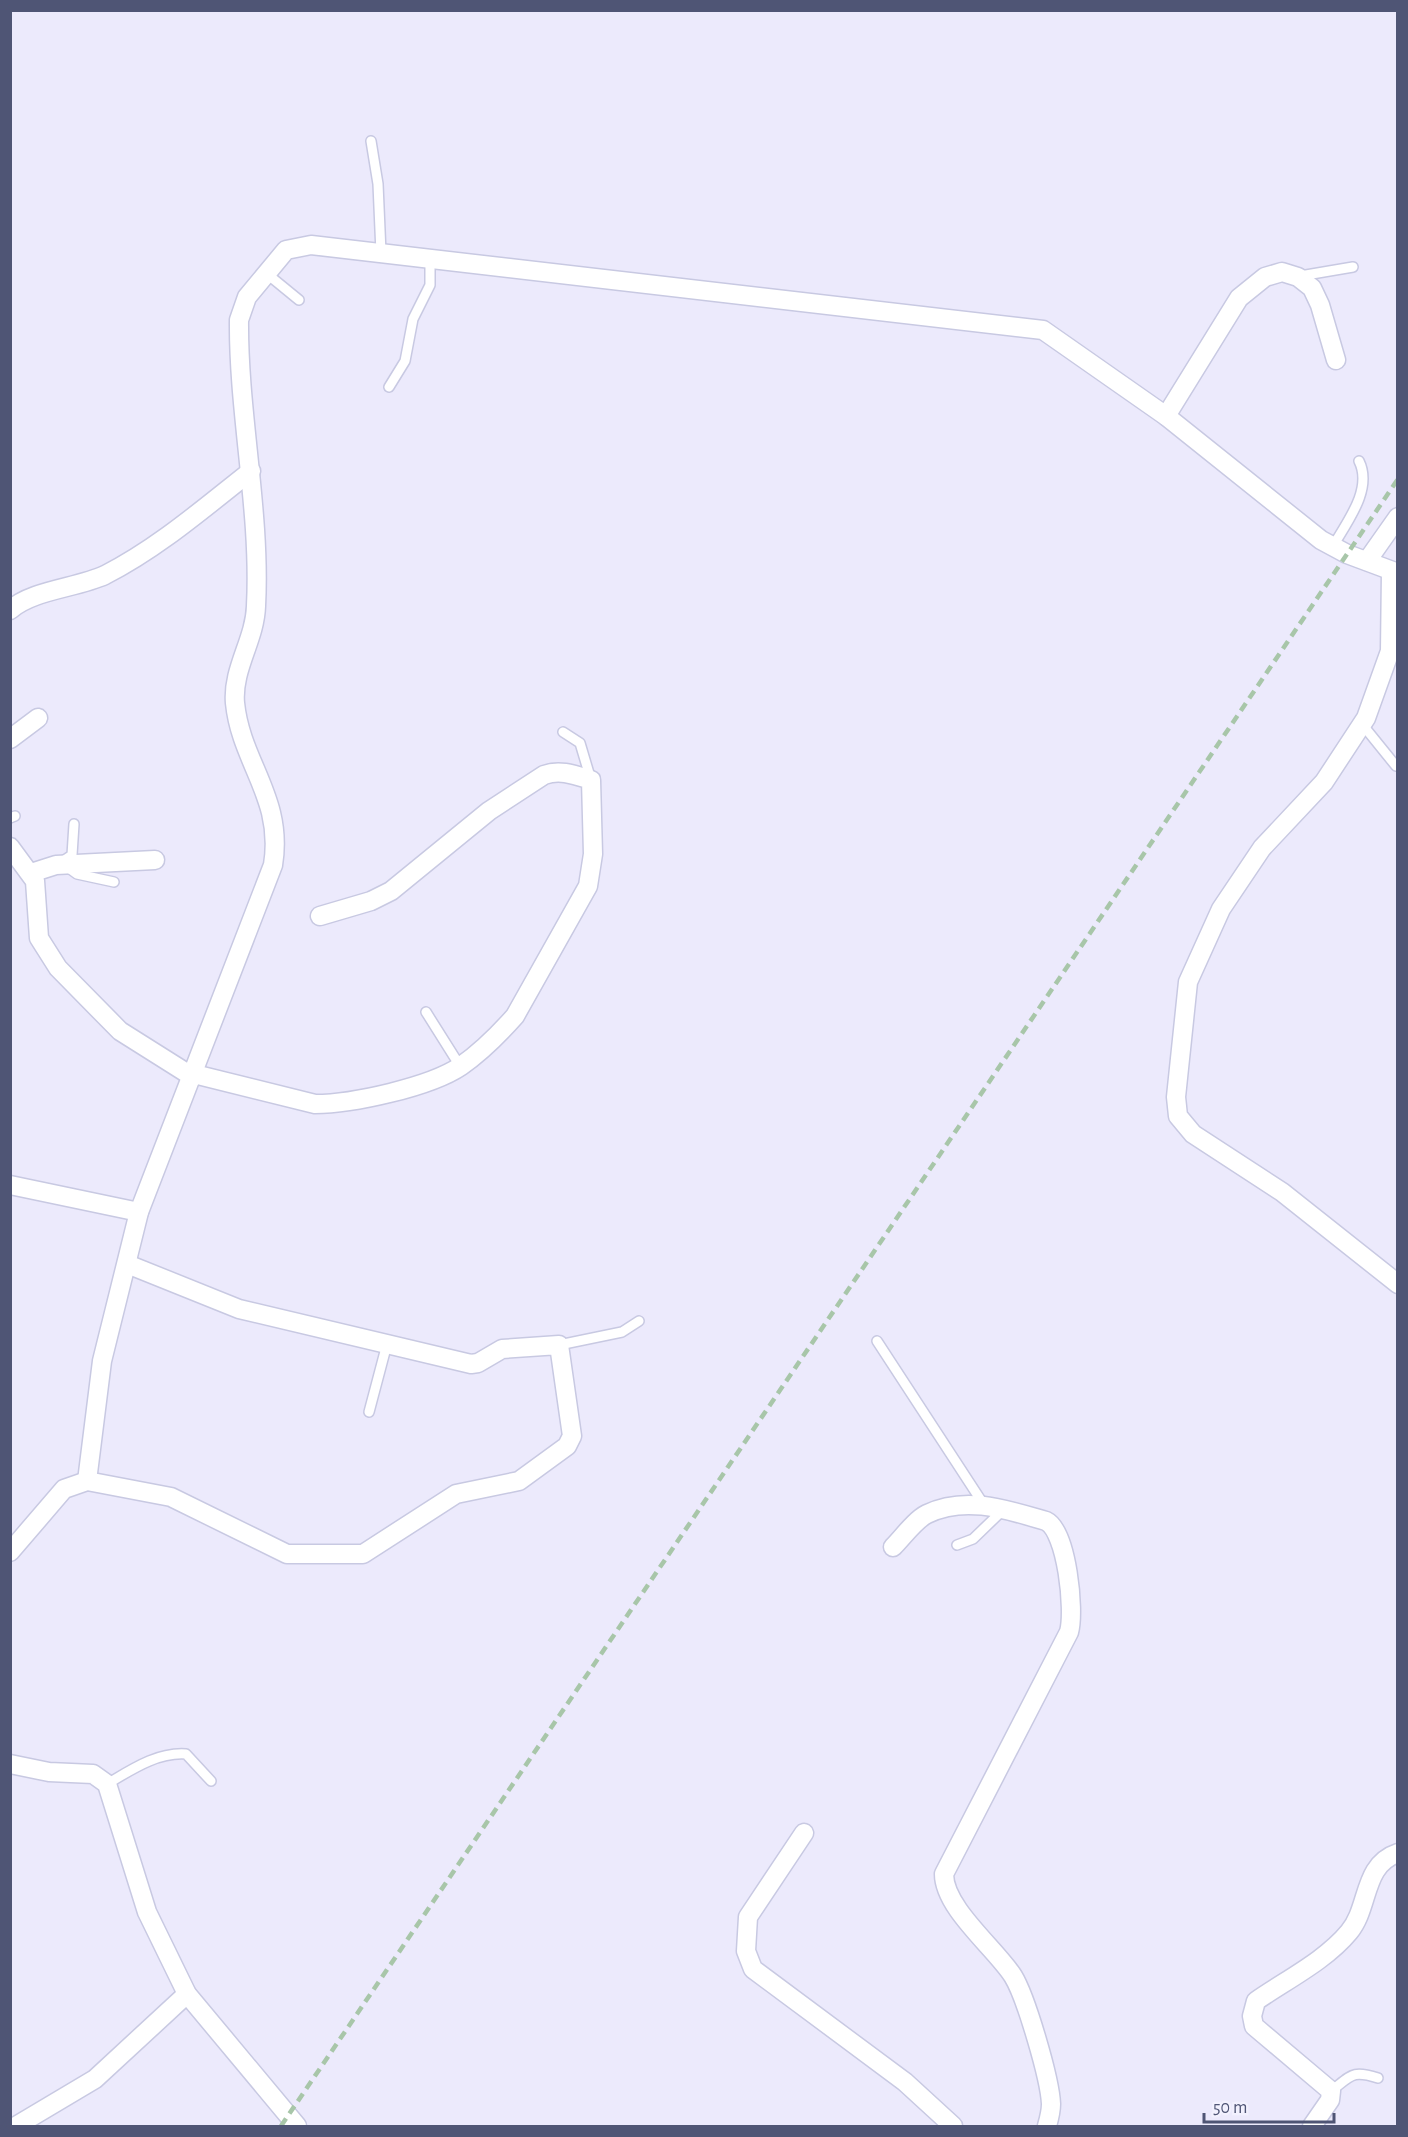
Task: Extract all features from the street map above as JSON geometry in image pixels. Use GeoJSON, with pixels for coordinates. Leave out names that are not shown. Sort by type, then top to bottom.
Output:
{"type":"FeatureCollection","features":[{"type":"Feature","properties":{"kind":"street"},"geometry":{"type":"LineString","coordinates":[[87,1481],[102,1361],[140,1212],[273,865],[276,846],[272,809],[240,724],[235,704],[237,674],[256,605],[251,471],[239,320],[248,297],[280,254],[292,247],[310,245],[1033,327],[1052,334],[1166,416],[1321,540],[1394,572],[1394,653],[1362,724],[1324,782],[1262,848],[1221,909],[1194,967],[1185,993],[1176,1106],[1184,1125],[1193,1134],[1282,1192],[1398,1284]]}},
{"type":"Feature","properties":{"kind":"street"},"geometry":{"type":"LineString","coordinates":[[1166,416],[1239,298],[1265,277],[1282,272],[1298,277],[1312,288],[1320,304],[1336,360]]}},
{"type":"Feature","properties":{"kind":"street"},"geometry":{"type":"LineString","coordinates":[[10,610],[29,599],[106,574],[158,544],[251,471]]}},
{"type":"Feature","properties":{"kind":"street"},"geometry":{"type":"LineString","coordinates":[[1367,561],[1398,517]]}},
{"type":"Feature","properties":{"kind":"street"},"geometry":{"type":"LineString","coordinates":[[10,740],[38,718]]}},
{"type":"Feature","properties":{"kind":"street"},"geometry":{"type":"LineString","coordinates":[[10,847],[31,873],[37,891],[39,938],[58,968],[120,1031],[193,1075],[315,1104],[331,1104],[425,1083],[460,1066],[500,1033],[515,1016],[588,886],[593,854],[591,780],[569,773],[553,772],[544,775],[489,811],[391,891],[371,901],[320,916]]}},
{"type":"Feature","properties":{"kind":"street"},"geometry":{"type":"LineString","coordinates":[[31,873],[60,865],[155,860]]}},
{"type":"Feature","properties":{"kind":"street"},"geometry":{"type":"LineString","coordinates":[[10,1185],[140,1212]]}},
{"type":"Feature","properties":{"kind":"street"},"geometry":{"type":"LineString","coordinates":[[13,1540],[64,1489],[87,1481],[171,1497],[287,1554],[363,1554],[456,1494],[519,1481],[567,1446],[572,1436],[559,1345],[502,1349],[478,1363],[471,1364],[239,1309],[128,1264]]}},
{"type":"Feature","properties":{"kind":"street"},"geometry":{"type":"LineString","coordinates":[[893,1547],[926,1515],[956,1506],[984,1505],[1046,1521],[1056,1529],[1062,1549],[1072,1620],[1069,1632],[946,1866],[944,1885],[948,1895],[1019,1987],[1048,2088],[1051,2104],[1047,2127]]}},
{"type":"Feature","properties":{"kind":"street"},"geometry":{"type":"LineString","coordinates":[[10,1764],[49,1772],[93,1774],[107,1784],[147,1912],[187,1994],[297,2127]]}},
{"type":"Feature","properties":{"kind":"street"},"geometry":{"type":"LineString","coordinates":[[804,1833],[748,1917],[746,1951],[753,1970],[904,2082],[953,2127]]}},
{"type":"Feature","properties":{"kind":"street"},"geometry":{"type":"LineString","coordinates":[[1312,2127],[1330,2100],[1331,2091],[1254,2026],[1252,2016],[1256,2001],[1325,1953],[1349,1932],[1363,1905],[1371,1877],[1378,1864],[1398,1853]]}},
{"type":"Feature","properties":{"kind":"street"},"geometry":{"type":"LineString","coordinates":[[16,2127],[95,2079],[187,1994]]}},
{"type":"Feature","properties":{"kind":"lane"},"geometry":{"type":"LineString","coordinates":[[371,141],[378,184],[381,253]]}},
{"type":"Feature","properties":{"kind":"lane"},"geometry":{"type":"LineString","coordinates":[[389,387],[405,361],[413,320],[430,285],[429,258]]}},
{"type":"Feature","properties":{"kind":"lane"},"geometry":{"type":"LineString","coordinates":[[1298,277],[1353,267]]}},
{"type":"Feature","properties":{"kind":"lane"},"geometry":{"type":"LineString","coordinates":[[266,273],[299,300]]}},
{"type":"Feature","properties":{"kind":"lane"},"geometry":{"type":"LineString","coordinates":[[1333,546],[1361,493],[1364,471],[1359,461]]}},
{"type":"Feature","properties":{"kind":"lane"},"geometry":{"type":"LineString","coordinates":[[1362,724],[1396,766]]}},
{"type":"Feature","properties":{"kind":"lane"},"geometry":{"type":"LineString","coordinates":[[563,732],[580,743],[591,780]]}},
{"type":"Feature","properties":{"kind":"lane"},"geometry":{"type":"LineString","coordinates":[[74,824],[72,855],[60,865],[77,874],[114,882]]}},
{"type":"Feature","properties":{"kind":"lane"},"geometry":{"type":"LineString","coordinates":[[426,1012],[460,1066]]}},
{"type":"Feature","properties":{"kind":"lane"},"geometry":{"type":"LineString","coordinates":[[559,1345],[622,1332],[639,1321]]}},
{"type":"Feature","properties":{"kind":"lane"},"geometry":{"type":"LineString","coordinates":[[877,1341],[984,1505]]}},
{"type":"Feature","properties":{"kind":"lane"},"geometry":{"type":"LineString","coordinates":[[369,1412],[387,1344]]}},
{"type":"Feature","properties":{"kind":"lane"},"geometry":{"type":"LineString","coordinates":[[957,1545],[973,1539],[1004,1509]]}},
{"type":"Feature","properties":{"kind":"lane"},"geometry":{"type":"LineString","coordinates":[[107,1784],[153,1760],[176,1753],[186,1754],[211,1781]]}},
{"type":"Feature","properties":{"kind":"lane"},"geometry":{"type":"LineString","coordinates":[[1331,2091],[1352,2074],[1359,2072],[1378,2078]]}},
{"type":"Feature","properties":{"kind":"railway"},"geometry":{"type":"LineString","coordinates":[[281,2126],[1398,479]]}}]}
